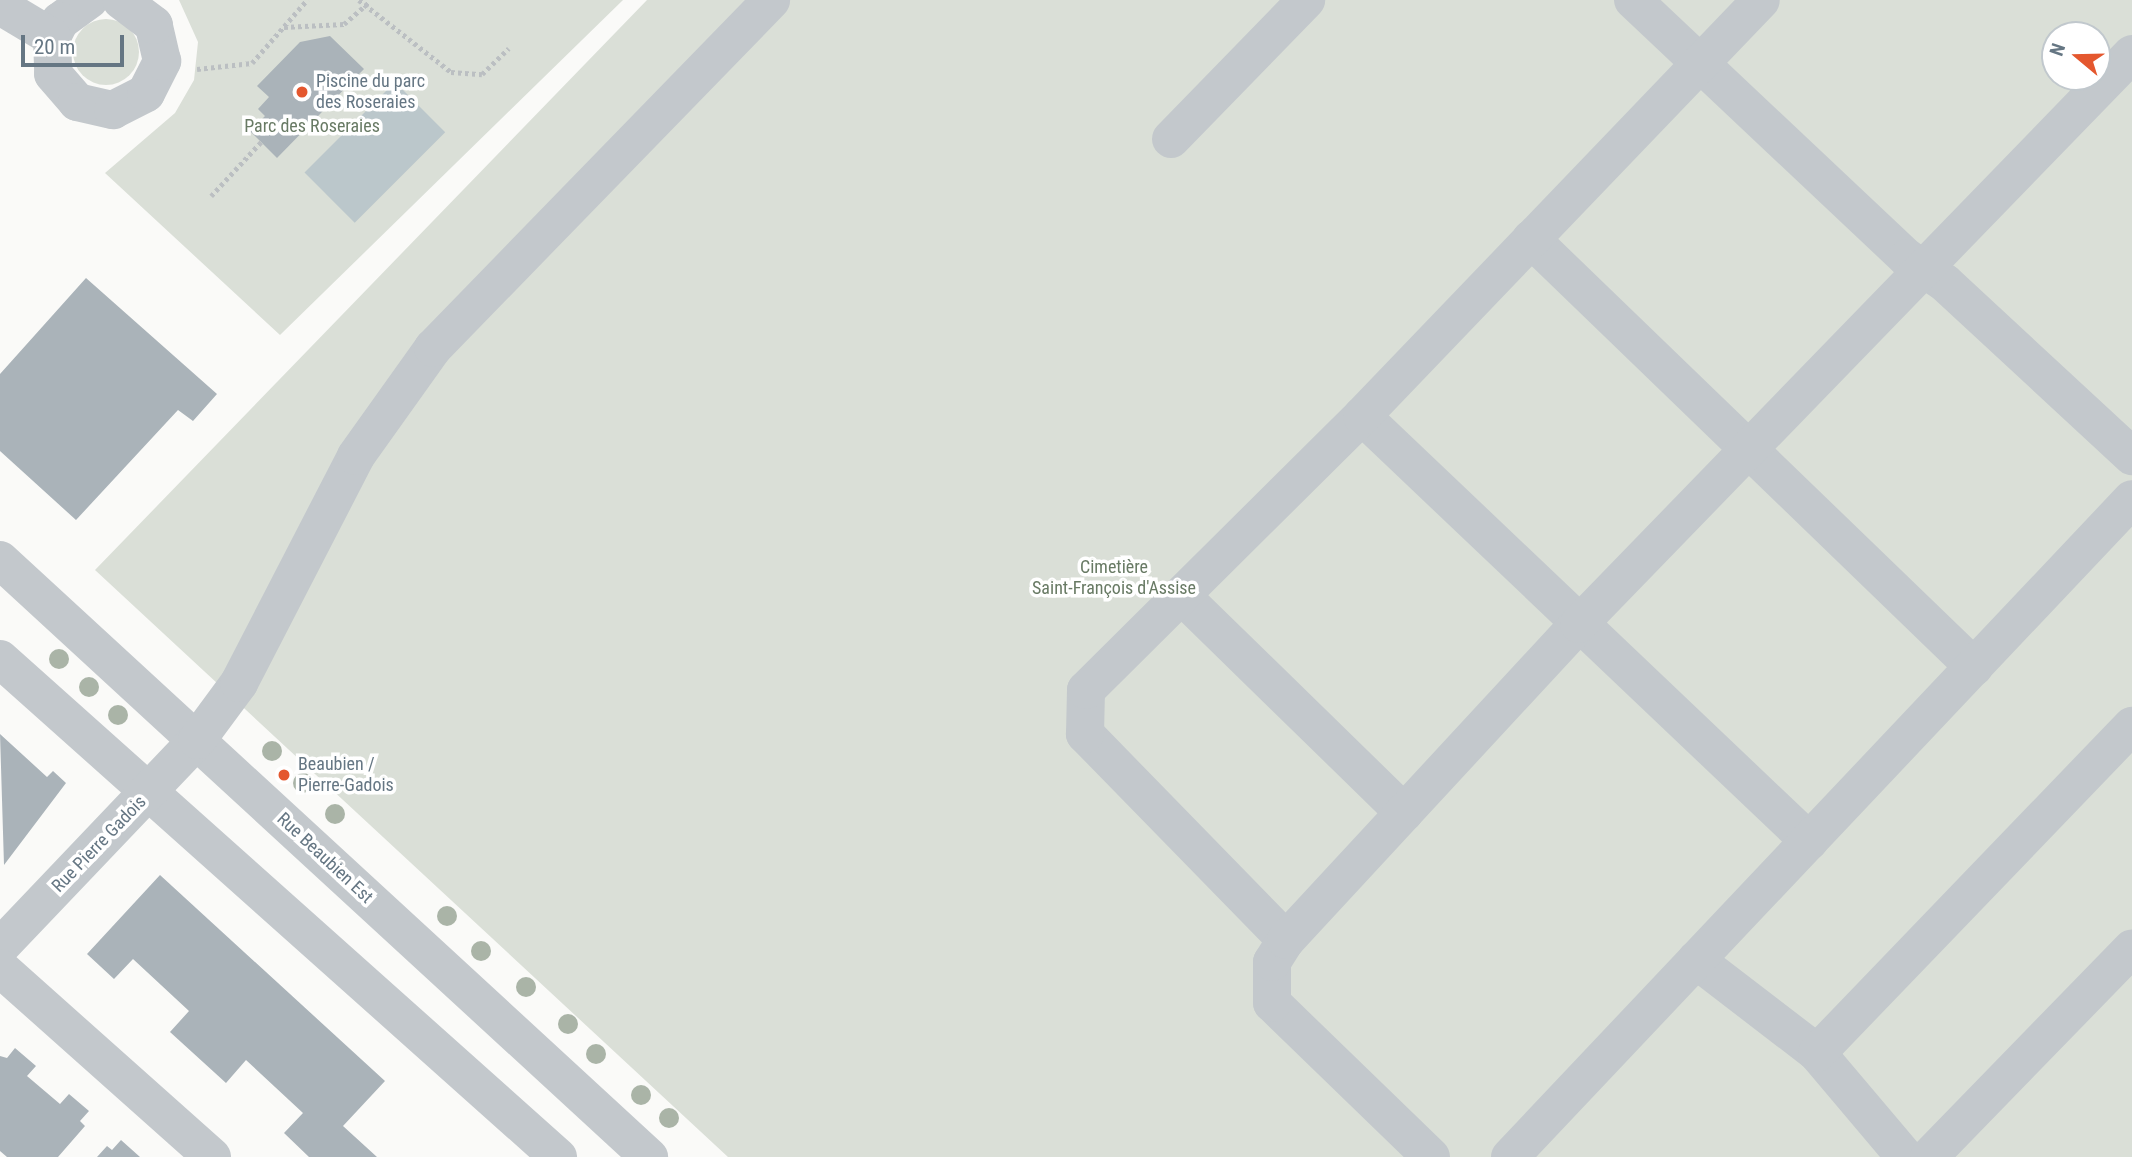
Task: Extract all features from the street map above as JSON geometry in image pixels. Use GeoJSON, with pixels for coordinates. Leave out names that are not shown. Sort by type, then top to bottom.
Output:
{"type":"FeatureCollection","features":[{"type":"Feature","properties":{"kind":"street"},"geometry":{"type":"LineString","coordinates":[[89,0],[60,20],[52,37],[53,74],[77,102],[94,109],[131,104],[156,78],[161,42],[142,10],[121,0]]}},
{"type":"Feature","properties":{"kind":"street","name":"Rue Pierre Gadois"},"geometry":{"type":"LineString","coordinates":[[0,947],[152,790],[197,740],[239,682],[389,403],[433,348],[771,0]]}},
{"type":"Feature","properties":{"kind":"street"},"geometry":{"type":"LineString","coordinates":[[1171,139],[1306,0]]}},
{"type":"Feature","properties":{"kind":"street"},"geometry":{"type":"LineString","coordinates":[[1633,0],[1925,270],[2132,456]]}},
{"type":"Feature","properties":{"kind":"street"},"geometry":{"type":"LineString","coordinates":[[1286,940],[1096,747],[1081,721],[1086,690],[1096,676],[1183,597],[1362,416],[1760,0]]}},
{"type":"Feature","properties":{"kind":"street"},"geometry":{"type":"LineString","coordinates":[[0,6],[52,37]]}},
{"type":"Feature","properties":{"kind":"street"},"geometry":{"type":"LineString","coordinates":[[1431,1157],[1272,1003],[1272,962],[1286,940],[1579,624],[2132,54]]}},
{"type":"Feature","properties":{"kind":"street"},"geometry":{"type":"LineString","coordinates":[[1531,239],[1974,667]]}},
{"type":"Feature","properties":{"kind":"street"},"geometry":{"type":"LineString","coordinates":[[1362,416],[1809,841]]}},
{"type":"Feature","properties":{"kind":"street"},"geometry":{"type":"LineString","coordinates":[[1510,1157],[2132,499]]}},
{"type":"Feature","properties":{"kind":"street","name":"Rue Beaubien Est"},"geometry":{"type":"LineString","coordinates":[[0,559],[649,1157]]}},
{"type":"Feature","properties":{"kind":"street"},"geometry":{"type":"LineString","coordinates":[[1183,597],[1404,813]]}},
{"type":"Feature","properties":{"kind":"street"},"geometry":{"type":"LineString","coordinates":[[0,659],[152,790],[558,1157]]}},
{"type":"Feature","properties":{"kind":"street"},"geometry":{"type":"LineString","coordinates":[[1817,1053],[2132,726]]}},
{"type":"Feature","properties":{"kind":"street"},"geometry":{"type":"LineString","coordinates":[[1929,1157],[2132,948]]}},
{"type":"Feature","properties":{"kind":"street"},"geometry":{"type":"LineString","coordinates":[[1696,960],[1817,1053],[1905,1157]]}},
{"type":"Feature","properties":{"kind":"street"},"geometry":{"type":"LineString","coordinates":[[0,968],[212,1157]]}},
{"type":"Feature","properties":{"kind":"street"},"geometry":{"type":"LineString","coordinates":[[464,1071],[506,1027]]}},
{"type":"Feature","properties":{"kind":"path"},"geometry":{"type":"LineString","coordinates":[[192,69],[252,62],[307,0]]}},
{"type":"Feature","properties":{"kind":"path"},"geometry":{"type":"LineString","coordinates":[[359,0],[368,3],[451,72],[482,74],[509,48]]}},
{"type":"Feature","properties":{"kind":"path"},"geometry":{"type":"LineString","coordinates":[[284,27],[344,24],[368,3]]}},
{"type":"Feature","properties":{"kind":"path"},"geometry":{"type":"LineString","coordinates":[[211,196],[261,142]]}},
{"type":"Feature","properties":{"kind":"green space","name":"Parc des Roseraies"},"geometry":{"type":"Polygon","coordinates":[[[179,0],[623,0],[280,335],[105,173],[175,113],[194,80],[198,42],[179,0]]]}},
{"type":"Feature","properties":{"kind":"green space","name":"Cimetière Saint-François d'Assise"},"geometry":{"type":"Polygon","coordinates":[[[647,0],[2132,0],[2132,1157],[728,1157],[95,570],[647,0]]]}},
{"type":"Feature","properties":{"kind":"green space"},"geometry":{"type":"Polygon","coordinates":[[[100,19],[112,19],[124,24],[134,34],[139,52],[137,65],[124,80],[112,85],[100,85],[88,80],[78,70],[73,58],[73,46],[78,34],[88,24],[100,19]]]}},
{"type":"Feature","properties":{"kind":"shaded area"},"geometry":{"type":"Polygon","coordinates":[[[395,82],[445,132],[355,223],[304,173],[395,82]]]}},
{"type":"Feature","properties":{"kind":"building","name":"Piscine du parc des Roseraies"},"geometry":{"type":"Polygon","coordinates":[[[330,36],[364,69],[277,158],[250,131],[265,116],[258,109],[269,97],[257,86],[300,42],[330,36]]]}},
{"type":"Feature","properties":{"kind":"building"},"geometry":{"type":"Polygon","coordinates":[[[86,278],[217,394],[193,421],[178,410],[76,520],[0,451],[0,374],[86,278]]]}},
{"type":"Feature","properties":{"kind":"building"},"geometry":{"type":"Polygon","coordinates":[[[0,734],[47,777],[53,771],[66,783],[4,865],[0,734]]]}},
{"type":"Feature","properties":{"kind":"building"},"geometry":{"type":"Polygon","coordinates":[[[160,875],[385,1081],[343,1126],[377,1157],[309,1157],[284,1133],[303,1113],[246,1060],[226,1083],[170,1032],[189,1011],[133,959],[114,979],[87,954],[160,875]]]}},
{"type":"Feature","properties":{"kind":"building"},"geometry":{"type":"Polygon","coordinates":[[[15,1048],[36,1066],[27,1076],[60,1104],[69,1094],[89,1111],[80,1121],[85,1126],[58,1157],[7,1157],[0,1151],[0,1056],[7,1058],[15,1048]]]}},
{"type":"Feature","properties":{"kind":"building"},"geometry":{"type":"Polygon","coordinates":[[[121,1140],[140,1157],[97,1157],[107,1146],[112,1150],[121,1140]]]}},
{"type":"Feature","properties":{"kind":"place","name":"Piscine du parc des Roseraies"},"geometry":{"type":"Point","coordinates":[302,92]}},
{"type":"Feature","properties":{"kind":"place","name":"Beaubien / Pierre-Gadois"},"geometry":{"type":"Point","coordinates":[284,775]}}]}
